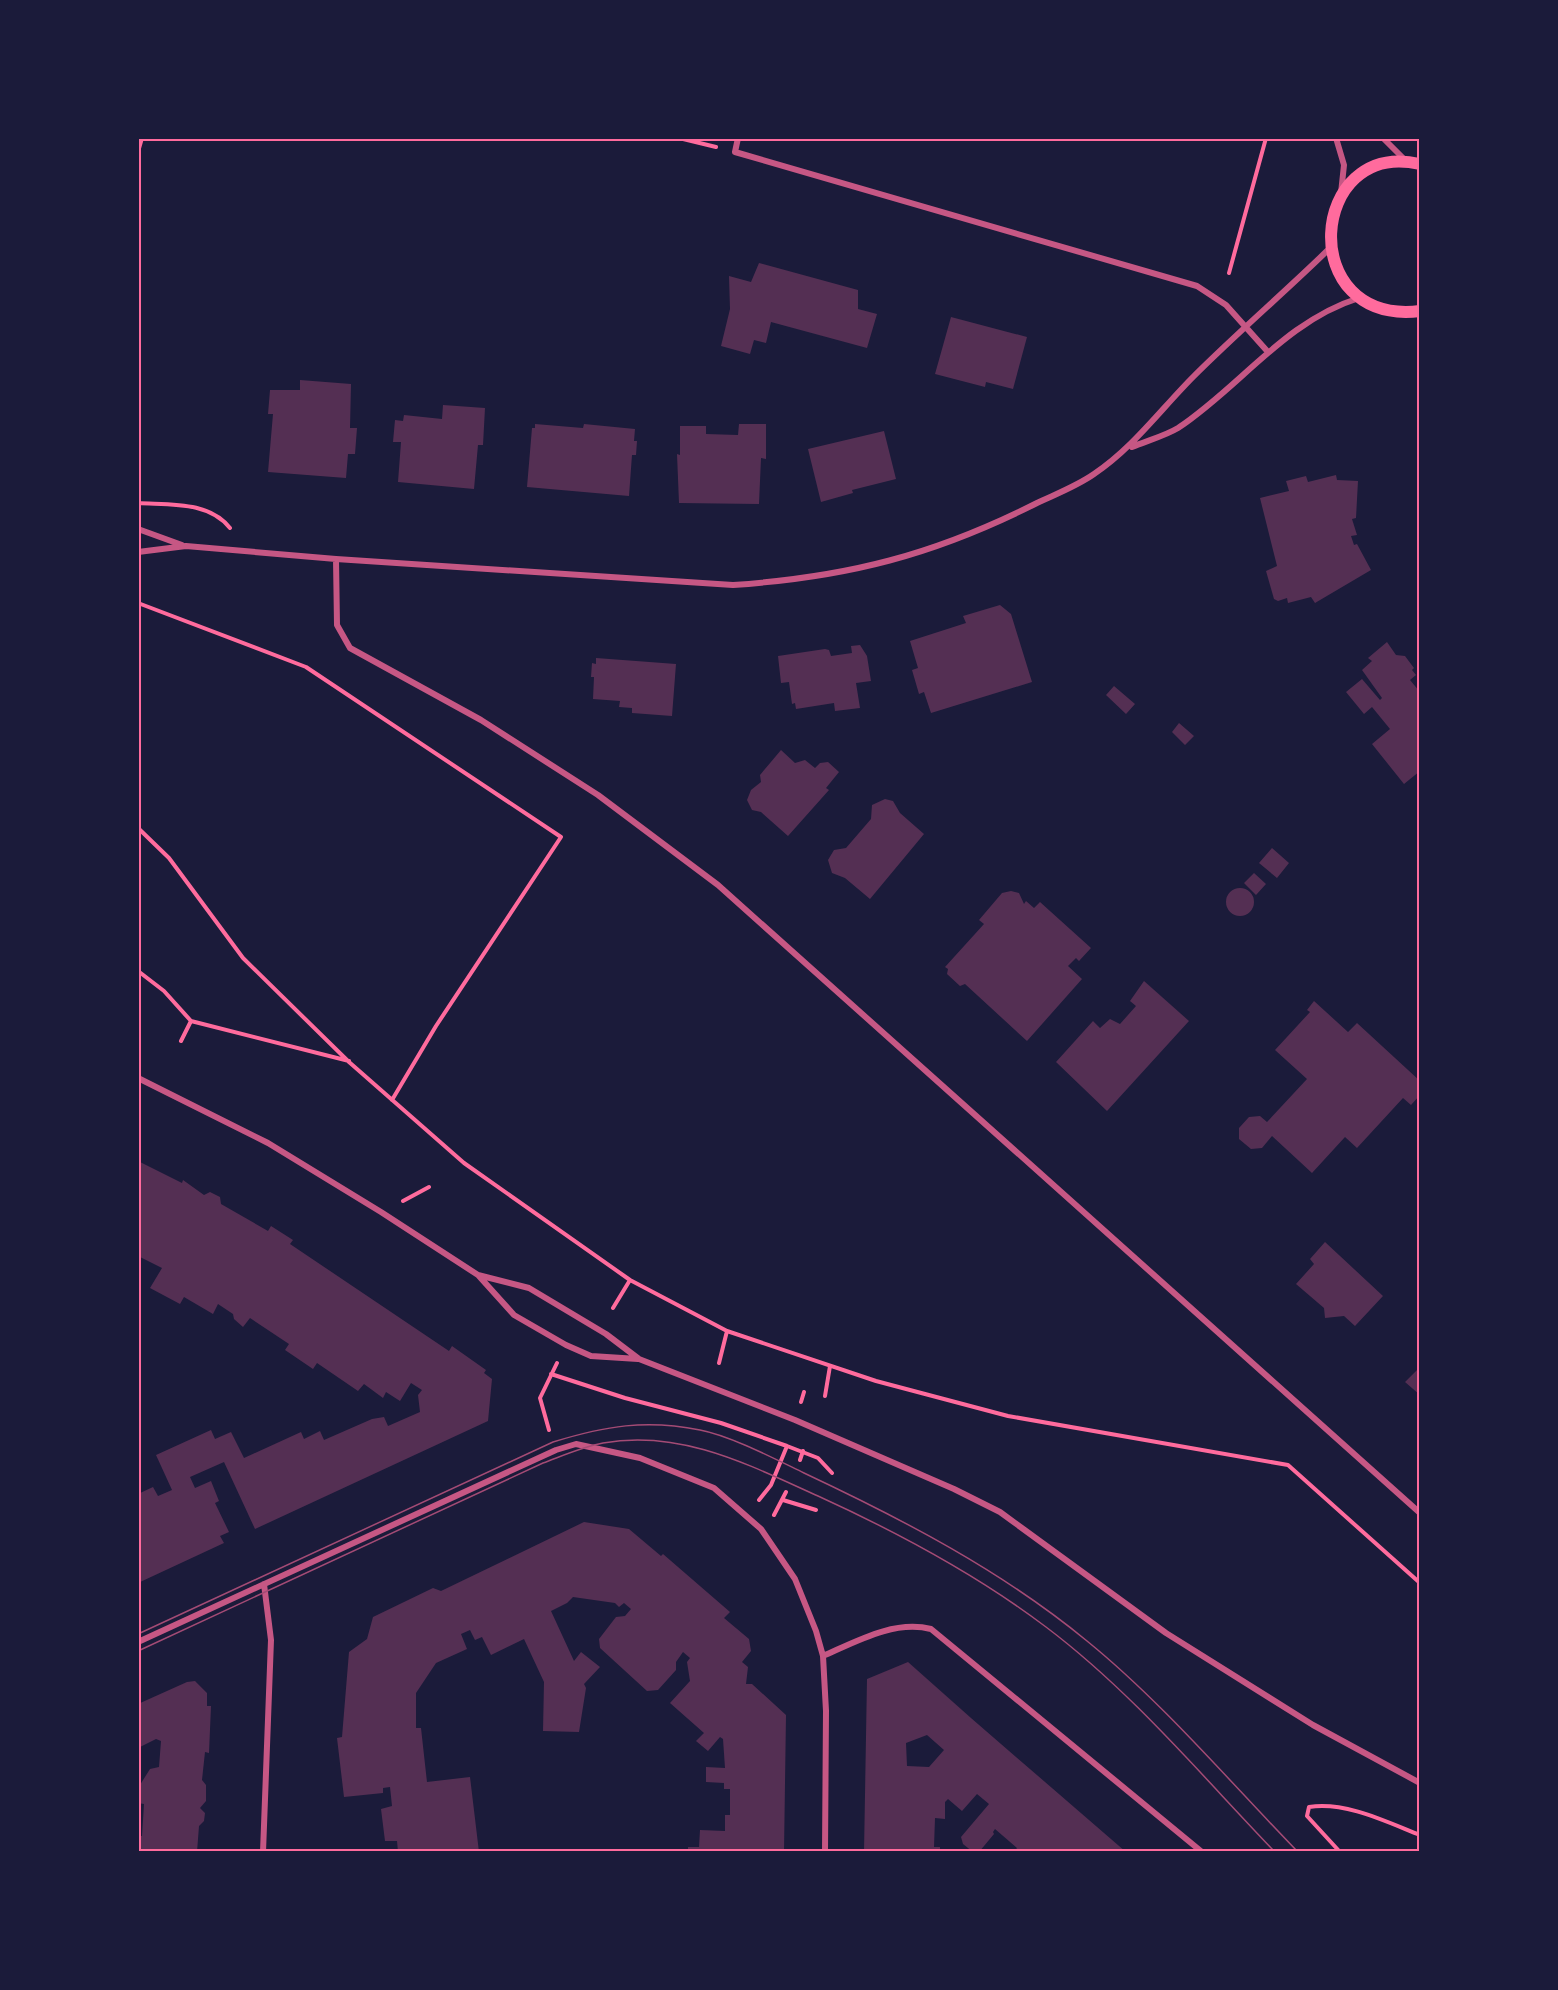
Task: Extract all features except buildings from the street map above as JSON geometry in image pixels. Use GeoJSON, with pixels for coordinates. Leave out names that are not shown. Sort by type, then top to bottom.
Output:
{"type":"FeatureCollection","features":[{"type":"Feature","properties":{"kind":"main road"},"geometry":{"type":"LineString","coordinates":[[1420,164],[1406,161],[1381,165],[1358,176],[1340,195],[1330,221],[1329,249],[1339,276],[1359,297],[1377,308],[1398,313],[1420,313]]}},
{"type":"Feature","properties":{"kind":"street"},"geometry":{"type":"LineString","coordinates":[[738,138],[735,152],[1179,278],[1211,293],[1245,325],[1268,352]]}},
{"type":"Feature","properties":{"kind":"street"},"geometry":{"type":"LineString","coordinates":[[1336,138],[1344,165],[1340,195]]}},
{"type":"Feature","properties":{"kind":"street"},"geometry":{"type":"LineString","coordinates":[[1383,138],[1406,161]]}},
{"type":"Feature","properties":{"kind":"street"},"geometry":{"type":"LineString","coordinates":[[138,552],[186,546],[336,559],[733,585],[792,581],[843,573],[932,550],[1004,520],[1093,475],[1128,448],[1163,408],[1245,325],[1294,284],[1329,249]]}},
{"type":"Feature","properties":{"kind":"street"},"geometry":{"type":"LineString","coordinates":[[1128,448],[1177,428],[1268,352],[1332,306],[1359,297]]}},
{"type":"Feature","properties":{"kind":"street"},"geometry":{"type":"LineString","coordinates":[[138,529],[186,546]]}},
{"type":"Feature","properties":{"kind":"street"},"geometry":{"type":"LineString","coordinates":[[336,559],[338,625],[350,648],[481,720],[578,782],[718,885],[1420,1513]]}},
{"type":"Feature","properties":{"kind":"street"},"geometry":{"type":"LineString","coordinates":[[138,1078],[268,1143],[478,1275],[514,1315],[566,1345],[591,1356],[639,1359]]}},
{"type":"Feature","properties":{"kind":"street"},"geometry":{"type":"LineString","coordinates":[[478,1275],[529,1288],[606,1334],[639,1359],[795,1420],[954,1489],[1000,1512],[1166,1633],[1313,1725],[1420,1783]]}},
{"type":"Feature","properties":{"kind":"street"},"geometry":{"type":"LineString","coordinates":[[138,1642],[556,1450],[576,1444],[640,1458],[714,1488],[747,1514],[795,1579],[816,1631],[823,1656],[826,1711],[825,1852]]}},
{"type":"Feature","properties":{"kind":"street"},"geometry":{"type":"LineString","coordinates":[[263,1852],[271,1640],[264,1584]]}},
{"type":"Feature","properties":{"kind":"street"},"geometry":{"type":"LineString","coordinates":[[823,1656],[882,1632],[913,1625],[931,1629],[1202,1852]]}},
{"type":"Feature","properties":{"kind":"path"},"geometry":{"type":"LineString","coordinates":[[138,152],[142,138]]}},
{"type":"Feature","properties":{"kind":"path"},"geometry":{"type":"LineString","coordinates":[[679,138],[735,152]]}},
{"type":"Feature","properties":{"kind":"path"},"geometry":{"type":"LineString","coordinates":[[1229,273],[1266,138]]}},
{"type":"Feature","properties":{"kind":"path"},"geometry":{"type":"LineString","coordinates":[[138,503],[205,508],[221,516],[247,550]]}},
{"type":"Feature","properties":{"kind":"path"},"geometry":{"type":"LineString","coordinates":[[138,603],[306,667],[561,837],[436,1026],[392,1100]]}},
{"type":"Feature","properties":{"kind":"path"},"geometry":{"type":"LineString","coordinates":[[138,828],[169,858],[243,958],[349,1062],[464,1163],[630,1280],[727,1331],[830,1366],[1008,1416],[1288,1465],[1420,1583]]}},
{"type":"Feature","properties":{"kind":"path"},"geometry":{"type":"LineString","coordinates":[[138,971],[164,991],[191,1021],[349,1062]]}},
{"type":"Feature","properties":{"kind":"path"},"geometry":{"type":"LineString","coordinates":[[181,1041],[191,1021]]}},
{"type":"Feature","properties":{"kind":"path"},"geometry":{"type":"LineString","coordinates":[[613,1308],[630,1280]]}},
{"type":"Feature","properties":{"kind":"path"},"geometry":{"type":"LineString","coordinates":[[719,1364],[727,1331]]}},
{"type":"Feature","properties":{"kind":"path"},"geometry":{"type":"LineString","coordinates":[[549,1430],[540,1398],[561,1354]]}},
{"type":"Feature","properties":{"kind":"path"},"geometry":{"type":"LineString","coordinates":[[825,1396],[830,1366]]}},
{"type":"Feature","properties":{"kind":"path"},"geometry":{"type":"LineString","coordinates":[[552,1374],[625,1398],[721,1423],[787,1446],[818,1458],[832,1473]]}},
{"type":"Feature","properties":{"kind":"path"},"geometry":{"type":"LineString","coordinates":[[747,1514],[771,1485],[795,1420]]}},
{"type":"Feature","properties":{"kind":"path"},"geometry":{"type":"LineString","coordinates":[[800,1460],[805,1445]]}},
{"type":"Feature","properties":{"kind":"path"},"geometry":{"type":"LineString","coordinates":[[768,1521],[786,1492]]}},
{"type":"Feature","properties":{"kind":"path"},"geometry":{"type":"LineString","coordinates":[[783,1500],[816,1509]]}},
{"type":"Feature","properties":{"kind":"path"},"geometry":{"type":"LineString","coordinates":[[1340,1852],[1307,1815],[1309,1807],[1342,1809],[1373,1816],[1420,1835]]}},
{"type":"Feature","properties":{"kind":"tram line"},"geometry":{"type":"LineString","coordinates":[[138,1634],[553,1442],[608,1428],[626,1426],[662,1425],[700,1430],[753,1448],[878,1509],[951,1548],[1021,1592],[1087,1641],[1142,1690],[1298,1852]]}},
{"type":"Feature","properties":{"kind":"tram line"},"geometry":{"type":"LineString","coordinates":[[138,1651],[543,1463],[603,1443],[632,1440],[687,1445],[740,1462],[848,1510],[906,1539],[992,1589],[1046,1627],[1107,1678],[1275,1852]]}}]}
